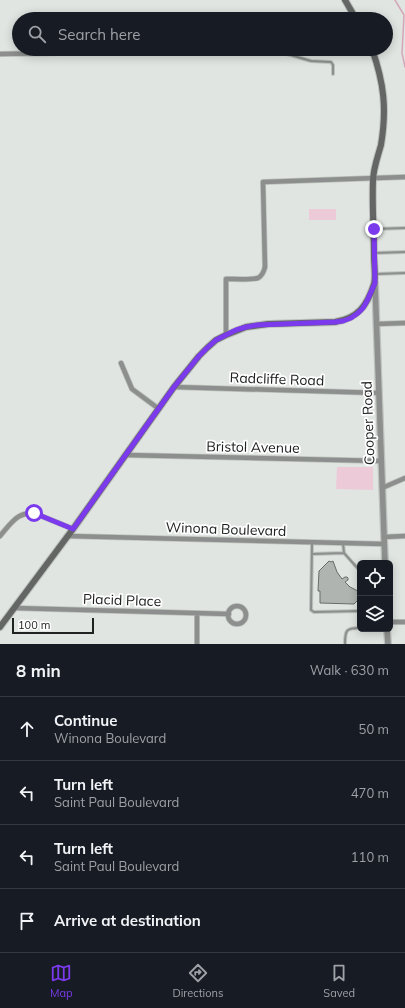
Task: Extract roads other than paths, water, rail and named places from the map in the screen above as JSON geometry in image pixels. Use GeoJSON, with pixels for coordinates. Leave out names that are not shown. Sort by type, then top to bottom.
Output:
{"type":"FeatureCollection","features":[{"type":"Feature","properties":{"kind":"main road"},"geometry":{"type":"LineString","coordinates":[[345,0],[352,12]]}},
{"type":"Feature","properties":{"kind":"main road"},"geometry":{"type":"LineString","coordinates":[[0,627],[73,529],[174,387],[199,356],[216,340],[246,327],[257,325],[343,321],[351,318],[363,308],[375,283],[373,179],[384,128],[384,107],[380,73],[374,56]]}},
{"type":"Feature","properties":{"kind":"street"},"geometry":{"type":"LineString","coordinates":[[0,54],[12,54]]}},
{"type":"Feature","properties":{"kind":"street"},"geometry":{"type":"LineString","coordinates":[[226,335],[226,279],[256,278],[261,276],[264,272],[263,182],[405,177]]}},
{"type":"Feature","properties":{"kind":"street","name":"Cooper Road"},"geometry":{"type":"LineString","coordinates":[[375,283],[385,560]]}},
{"type":"Feature","properties":{"kind":"street"},"geometry":{"type":"LineString","coordinates":[[376,324],[405,323]]}},
{"type":"Feature","properties":{"kind":"street"},"geometry":{"type":"LineString","coordinates":[[121,363],[132,389],[159,409]]}},
{"type":"Feature","properties":{"kind":"street","name":"Radcliffe Road"},"geometry":{"type":"LineString","coordinates":[[174,387],[379,393]]}},
{"type":"Feature","properties":{"kind":"street","name":"Bristol Avenue"},"geometry":{"type":"LineString","coordinates":[[125,455],[381,461]]}},
{"type":"Feature","properties":{"kind":"street"},"geometry":{"type":"LineString","coordinates":[[382,488],[405,478]]}},
{"type":"Feature","properties":{"kind":"street"},"geometry":{"type":"LineString","coordinates":[[0,536],[16,518],[22,514],[28,513],[34,513],[73,529]]}},
{"type":"Feature","properties":{"kind":"street","name":"Winona Boulevard"},"geometry":{"type":"LineString","coordinates":[[67,536],[384,544]]}},
{"type":"Feature","properties":{"kind":"street"},"geometry":{"type":"LineString","coordinates":[[384,536],[405,536]]}},
{"type":"Feature","properties":{"kind":"street","name":"Placid Place"},"geometry":{"type":"LineString","coordinates":[[14,608],[229,614]]}},
{"type":"Feature","properties":{"kind":"street"},"geometry":{"type":"LineString","coordinates":[[197,614],[197,644]]}},
{"type":"Feature","properties":{"kind":"street"},"geometry":{"type":"LineString","coordinates":[[393,622],[405,622]]}},
{"type":"Feature","properties":{"kind":"street"},"geometry":{"type":"LineString","coordinates":[[387,632],[388,644]]}},
{"type":"Feature","properties":{"kind":"lane"},"geometry":{"type":"LineString","coordinates":[[294,56],[311,61],[330,62],[333,65],[333,74]]}},
{"type":"Feature","properties":{"kind":"lane"},"geometry":{"type":"LineString","coordinates":[[374,229],[405,228]]}},
{"type":"Feature","properties":{"kind":"lane"},"geometry":{"type":"LineString","coordinates":[[374,253],[405,252]]}},
{"type":"Feature","properties":{"kind":"lane"},"geometry":{"type":"LineString","coordinates":[[374,274],[405,273]]}},
{"type":"Feature","properties":{"kind":"lane"},"geometry":{"type":"LineString","coordinates":[[312,542],[311,610],[314,612],[357,611]]}},
{"type":"Feature","properties":{"kind":"lane"},"geometry":{"type":"LineString","coordinates":[[343,543],[344,553],[357,568]]}},
{"type":"Feature","properties":{"kind":"lane"},"geometry":{"type":"LineString","coordinates":[[312,554],[344,553]]}},
{"type":"Feature","properties":{"kind":"lane"},"geometry":{"type":"LineString","coordinates":[[345,644],[345,635],[347,630],[350,628],[357,628]]}},
{"type":"Feature","properties":{"kind":"waterway"},"geometry":{"type":"LineString","coordinates":[[395,0],[404,15],[402,53],[405,67]]}}]}
